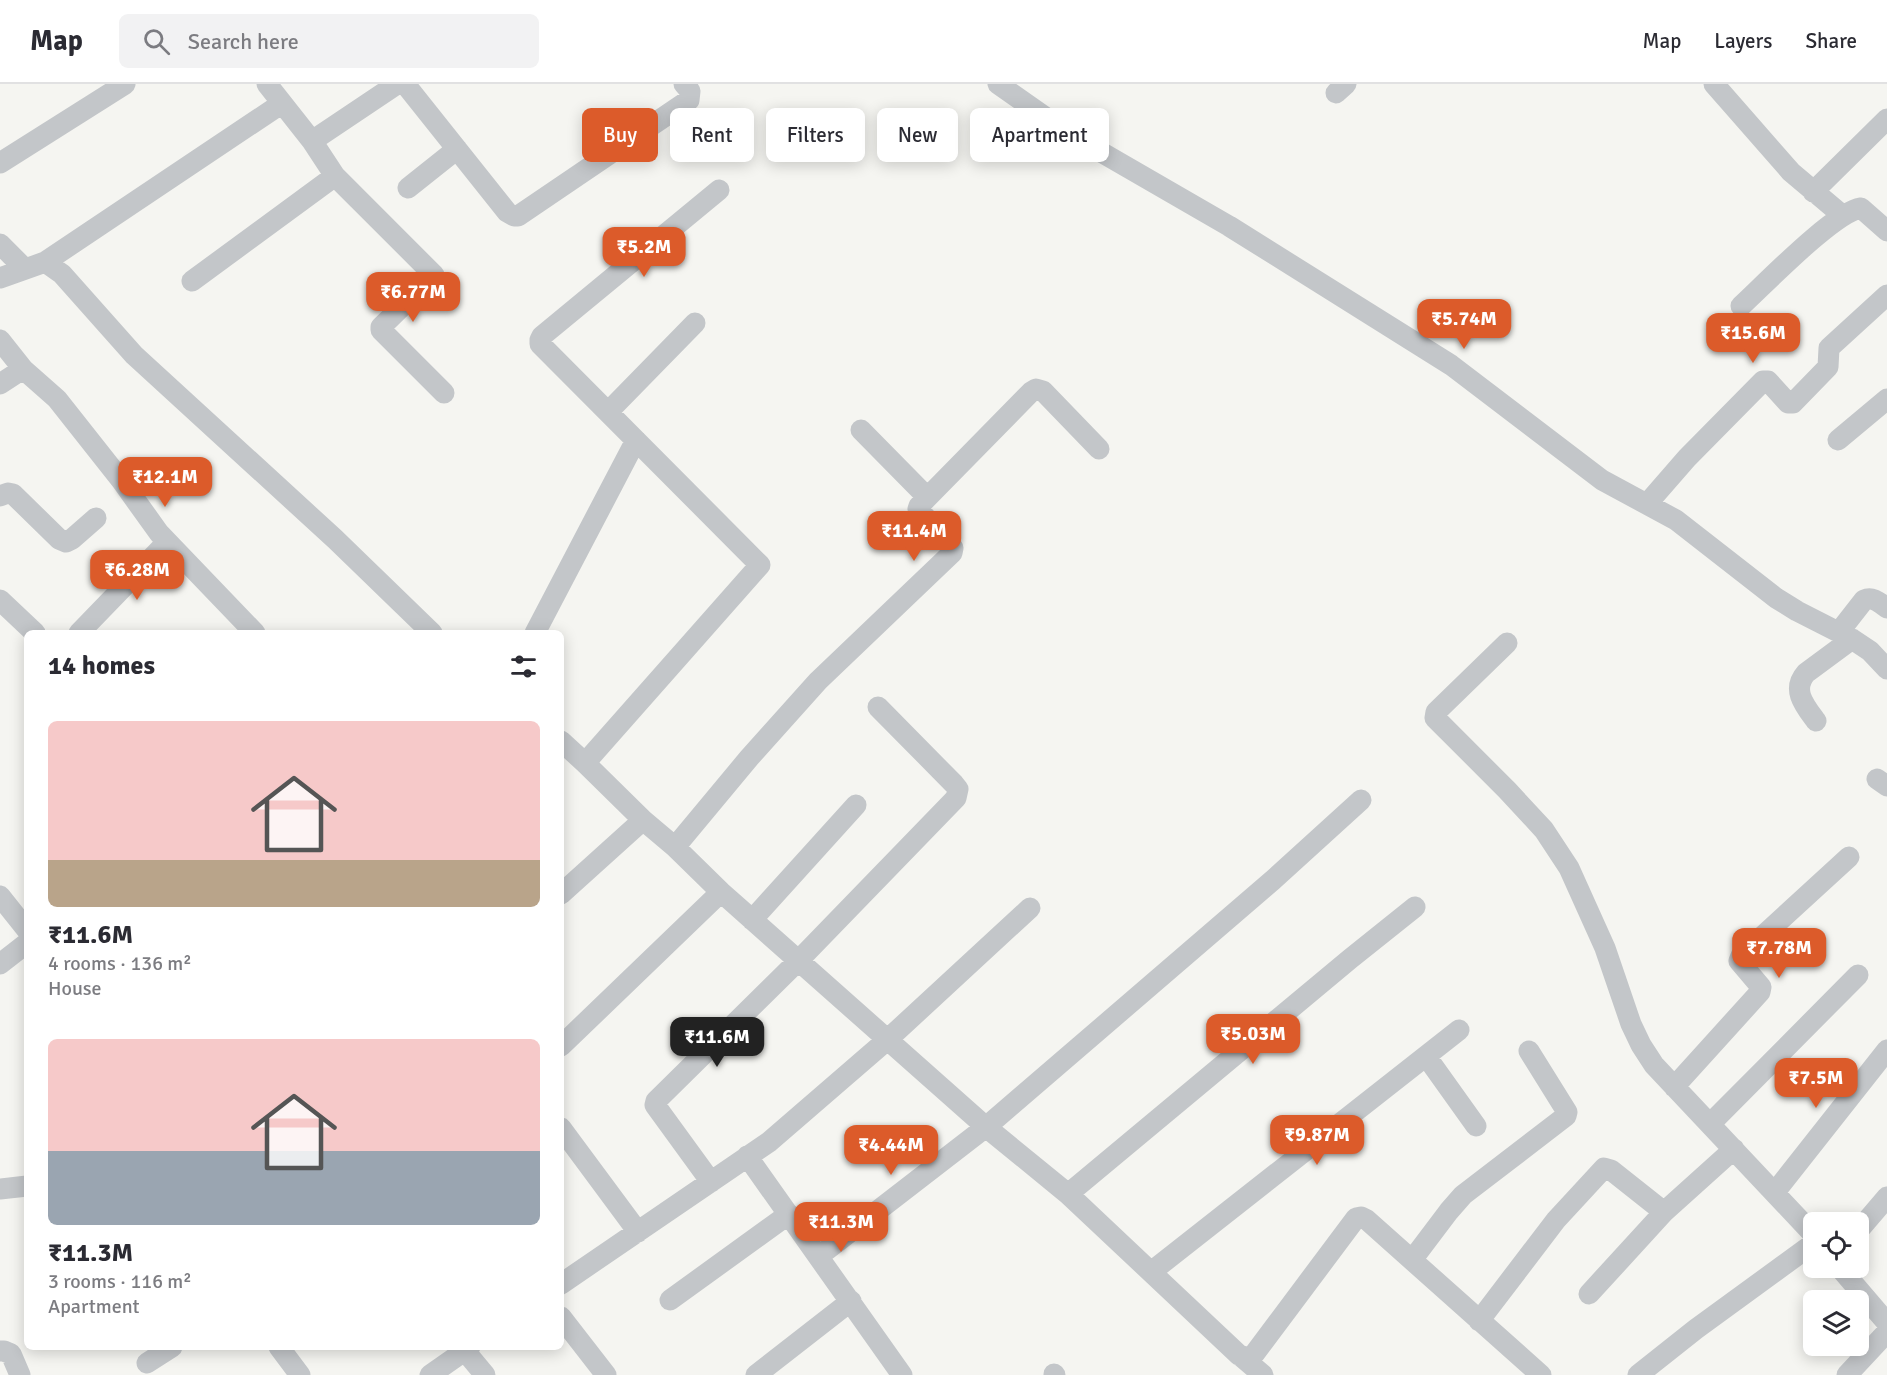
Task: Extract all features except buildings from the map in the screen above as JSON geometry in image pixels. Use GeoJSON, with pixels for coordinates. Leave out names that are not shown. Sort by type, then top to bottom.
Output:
{"type":"FeatureCollection","features":[{"type":"Feature","properties":{"kind":"street"},"geometry":{"type":"LineString","coordinates":[[0,163],[126,84]]}},
{"type":"Feature","properties":{"kind":"street"},"geometry":{"type":"LineString","coordinates":[[267,84],[312,141],[335,176],[434,275],[381,327],[381,330],[444,393]]}},
{"type":"Feature","properties":{"kind":"street"},"geometry":{"type":"LineString","coordinates":[[312,141],[397,84]]}},
{"type":"Feature","properties":{"kind":"street"},"geometry":{"type":"LineString","coordinates":[[405,84],[507,212],[514,216],[518,216],[689,100],[690,92],[684,84]]}},
{"type":"Feature","properties":{"kind":"street"},"geometry":{"type":"LineString","coordinates":[[998,84],[1068,133],[1229,226],[1451,365],[1602,480],[1676,520],[1776,597],[1870,651],[1887,669]]}},
{"type":"Feature","properties":{"kind":"street"},"geometry":{"type":"LineString","coordinates":[[1714,84],[1771,150],[1813,192],[1842,215]]}},
{"type":"Feature","properties":{"kind":"street"},"geometry":{"type":"LineString","coordinates":[[0,278],[45,262],[281,104]]}},
{"type":"Feature","properties":{"kind":"street"},"geometry":{"type":"LineString","coordinates":[[1813,192],[1887,119]]}},
{"type":"Feature","properties":{"kind":"street"},"geometry":{"type":"LineString","coordinates":[[408,189],[457,149]]}},
{"type":"Feature","properties":{"kind":"street"},"geometry":{"type":"LineString","coordinates":[[192,281],[335,176]]}},
{"type":"Feature","properties":{"kind":"street"},"geometry":{"type":"LineString","coordinates":[[585,763],[760,565],[540,344],[540,340],[719,190]]}},
{"type":"Feature","properties":{"kind":"street"},"geometry":{"type":"LineString","coordinates":[[1742,306],[1842,215],[1861,208],[1887,231]]}},
{"type":"Feature","properties":{"kind":"street"},"geometry":{"type":"LineString","coordinates":[[0,244],[25,269]]}},
{"type":"Feature","properties":{"kind":"street"},"geometry":{"type":"LineString","coordinates":[[45,262],[62,274],[134,355],[335,539],[429,630]]}},
{"type":"Feature","properties":{"kind":"street"},"geometry":{"type":"LineString","coordinates":[[1647,504],[1687,458],[1763,381],[1768,381],[1788,403],[1793,403],[1828,368],[1829,348],[1887,295]]}},
{"type":"Feature","properties":{"kind":"street"},"geometry":{"type":"LineString","coordinates":[[608,412],[695,323]]}},
{"type":"Feature","properties":{"kind":"street"},"geometry":{"type":"LineString","coordinates":[[0,340],[23,369],[57,399],[167,542],[248,630]]}},
{"type":"Feature","properties":{"kind":"street"},"geometry":{"type":"LineString","coordinates":[[0,384],[23,369]]}},
{"type":"Feature","properties":{"kind":"street"},"geometry":{"type":"LineString","coordinates":[[675,847],[749,758],[818,681],[952,553],[953,548],[918,509],[919,506],[1031,392],[1036,389],[1042,391],[1099,449]]}},
{"type":"Feature","properties":{"kind":"street"},"geometry":{"type":"LineString","coordinates":[[1838,440],[1887,399]]}},
{"type":"Feature","properties":{"kind":"street"},"geometry":{"type":"LineString","coordinates":[[861,430],[927,497]]}},
{"type":"Feature","properties":{"kind":"street"},"geometry":{"type":"LineString","coordinates":[[538,630],[636,440]]}},
{"type":"Feature","properties":{"kind":"street"},"geometry":{"type":"LineString","coordinates":[[0,496],[13,494],[59,539],[66,542],[96,518]]}},
{"type":"Feature","properties":{"kind":"street"},"geometry":{"type":"LineString","coordinates":[[82,630],[167,542]]}},
{"type":"Feature","properties":{"kind":"street"},"geometry":{"type":"LineString","coordinates":[[1816,721],[1806,708],[1799,693],[1800,679],[1845,635],[1864,600],[1874,599],[1887,608]]}},
{"type":"Feature","properties":{"kind":"street"},"geometry":{"type":"LineString","coordinates":[[0,600],[32,630]]}},
{"type":"Feature","properties":{"kind":"street"},"geometry":{"type":"LineString","coordinates":[[1507,643],[1436,712],[1435,718],[1508,790],[1544,830],[1569,868],[1605,948],[1631,1024],[1654,1065],[1803,1224]]}},
{"type":"Feature","properties":{"kind":"street"},"geometry":{"type":"LineString","coordinates":[[711,1182],[655,1103],[799,960],[956,798],[958,793],[954,784],[878,707]]}},
{"type":"Feature","properties":{"kind":"street"},"geometry":{"type":"LineString","coordinates":[[564,744],[752,920],[986,1127],[1068,1194],[1263,1375]]}},
{"type":"Feature","properties":{"kind":"street"},"geometry":{"type":"LineString","coordinates":[[819,1256],[986,1127],[1273,880],[1361,800]]}},
{"type":"Feature","properties":{"kind":"street"},"geometry":{"type":"LineString","coordinates":[[752,920],[856,805]]}},
{"type":"Feature","properties":{"kind":"street"},"geometry":{"type":"LineString","coordinates":[[564,891],[643,820]]}},
{"type":"Feature","properties":{"kind":"street"},"geometry":{"type":"LineString","coordinates":[[1674,1087],[1760,992],[1761,987],[1739,961],[1741,956],[1848,857]]}},
{"type":"Feature","properties":{"kind":"street"},"geometry":{"type":"LineString","coordinates":[[564,1043],[721,892]]}},
{"type":"Feature","properties":{"kind":"street"},"geometry":{"type":"LineString","coordinates":[[0,896],[24,926]]}},
{"type":"Feature","properties":{"kind":"street"},"geometry":{"type":"LineString","coordinates":[[1068,1194],[1350,958],[1415,907]]}},
{"type":"Feature","properties":{"kind":"street"},"geometry":{"type":"LineString","coordinates":[[564,1282],[769,1142],[887,1040],[1030,908]]}},
{"type":"Feature","properties":{"kind":"street"},"geometry":{"type":"LineString","coordinates":[[0,964],[24,945]]}},
{"type":"Feature","properties":{"kind":"street"},"geometry":{"type":"LineString","coordinates":[[1710,1124],[1858,975]]}},
{"type":"Feature","properties":{"kind":"street"},"geometry":{"type":"LineString","coordinates":[[1150,1272],[1460,1030]]}},
{"type":"Feature","properties":{"kind":"street"},"geometry":{"type":"LineString","coordinates":[[1775,1192],[1887,1050]]}},
{"type":"Feature","properties":{"kind":"street"},"geometry":{"type":"LineString","coordinates":[[1412,1260],[1463,1196],[1566,1116],[1567,1112],[1529,1051]]}},
{"type":"Feature","properties":{"kind":"street"},"geometry":{"type":"LineString","coordinates":[[1426,1056],[1476,1126]]}},
{"type":"Feature","properties":{"kind":"street"},"geometry":{"type":"LineString","coordinates":[[564,1132],[638,1232]]}},
{"type":"Feature","properties":{"kind":"street"},"geometry":{"type":"LineString","coordinates":[[1589,1294],[1664,1212],[1734,1149]]}},
{"type":"Feature","properties":{"kind":"street"},"geometry":{"type":"LineString","coordinates":[[747,1156],[902,1375]]}},
{"type":"Feature","properties":{"kind":"street"},"geometry":{"type":"LineString","coordinates":[[1479,1321],[1556,1220],[1604,1168],[1611,1170],[1664,1212]]}},
{"type":"Feature","properties":{"kind":"street"},"geometry":{"type":"LineString","coordinates":[[0,1190],[24,1186]]}},
{"type":"Feature","properties":{"kind":"street"},"geometry":{"type":"LineString","coordinates":[[1869,1218],[1887,1197]]}},
{"type":"Feature","properties":{"kind":"street"},"geometry":{"type":"LineString","coordinates":[[670,1300],[789,1214]]}},
{"type":"Feature","properties":{"kind":"street"},"geometry":{"type":"LineString","coordinates":[[1242,1357],[1248,1358],[1255,1353],[1356,1218],[1360,1217],[1367,1220],[1541,1375]]}},
{"type":"Feature","properties":{"kind":"street"},"geometry":{"type":"LineString","coordinates":[[1638,1375],[1696,1329],[1803,1251]]}},
{"type":"Feature","properties":{"kind":"street"},"geometry":{"type":"LineString","coordinates":[[1847,1375],[1885,1318],[1849,1278]]}},
{"type":"Feature","properties":{"kind":"street"},"geometry":{"type":"LineString","coordinates":[[756,1375],[850,1301]]}},
{"type":"Feature","properties":{"kind":"street"},"geometry":{"type":"LineString","coordinates":[[564,1321],[606,1375]]}},
{"type":"Feature","properties":{"kind":"street"},"geometry":{"type":"LineString","coordinates":[[147,1364],[168,1350]]}},
{"type":"Feature","properties":{"kind":"street"},"geometry":{"type":"LineString","coordinates":[[281,1350],[300,1375]]}},
{"type":"Feature","properties":{"kind":"street"},"geometry":{"type":"LineString","coordinates":[[430,1375],[463,1350],[484,1375]]}},
{"type":"Feature","properties":{"kind":"street"},"geometry":{"type":"LineString","coordinates":[[0,1352],[10,1354],[20,1375]]}}]}
